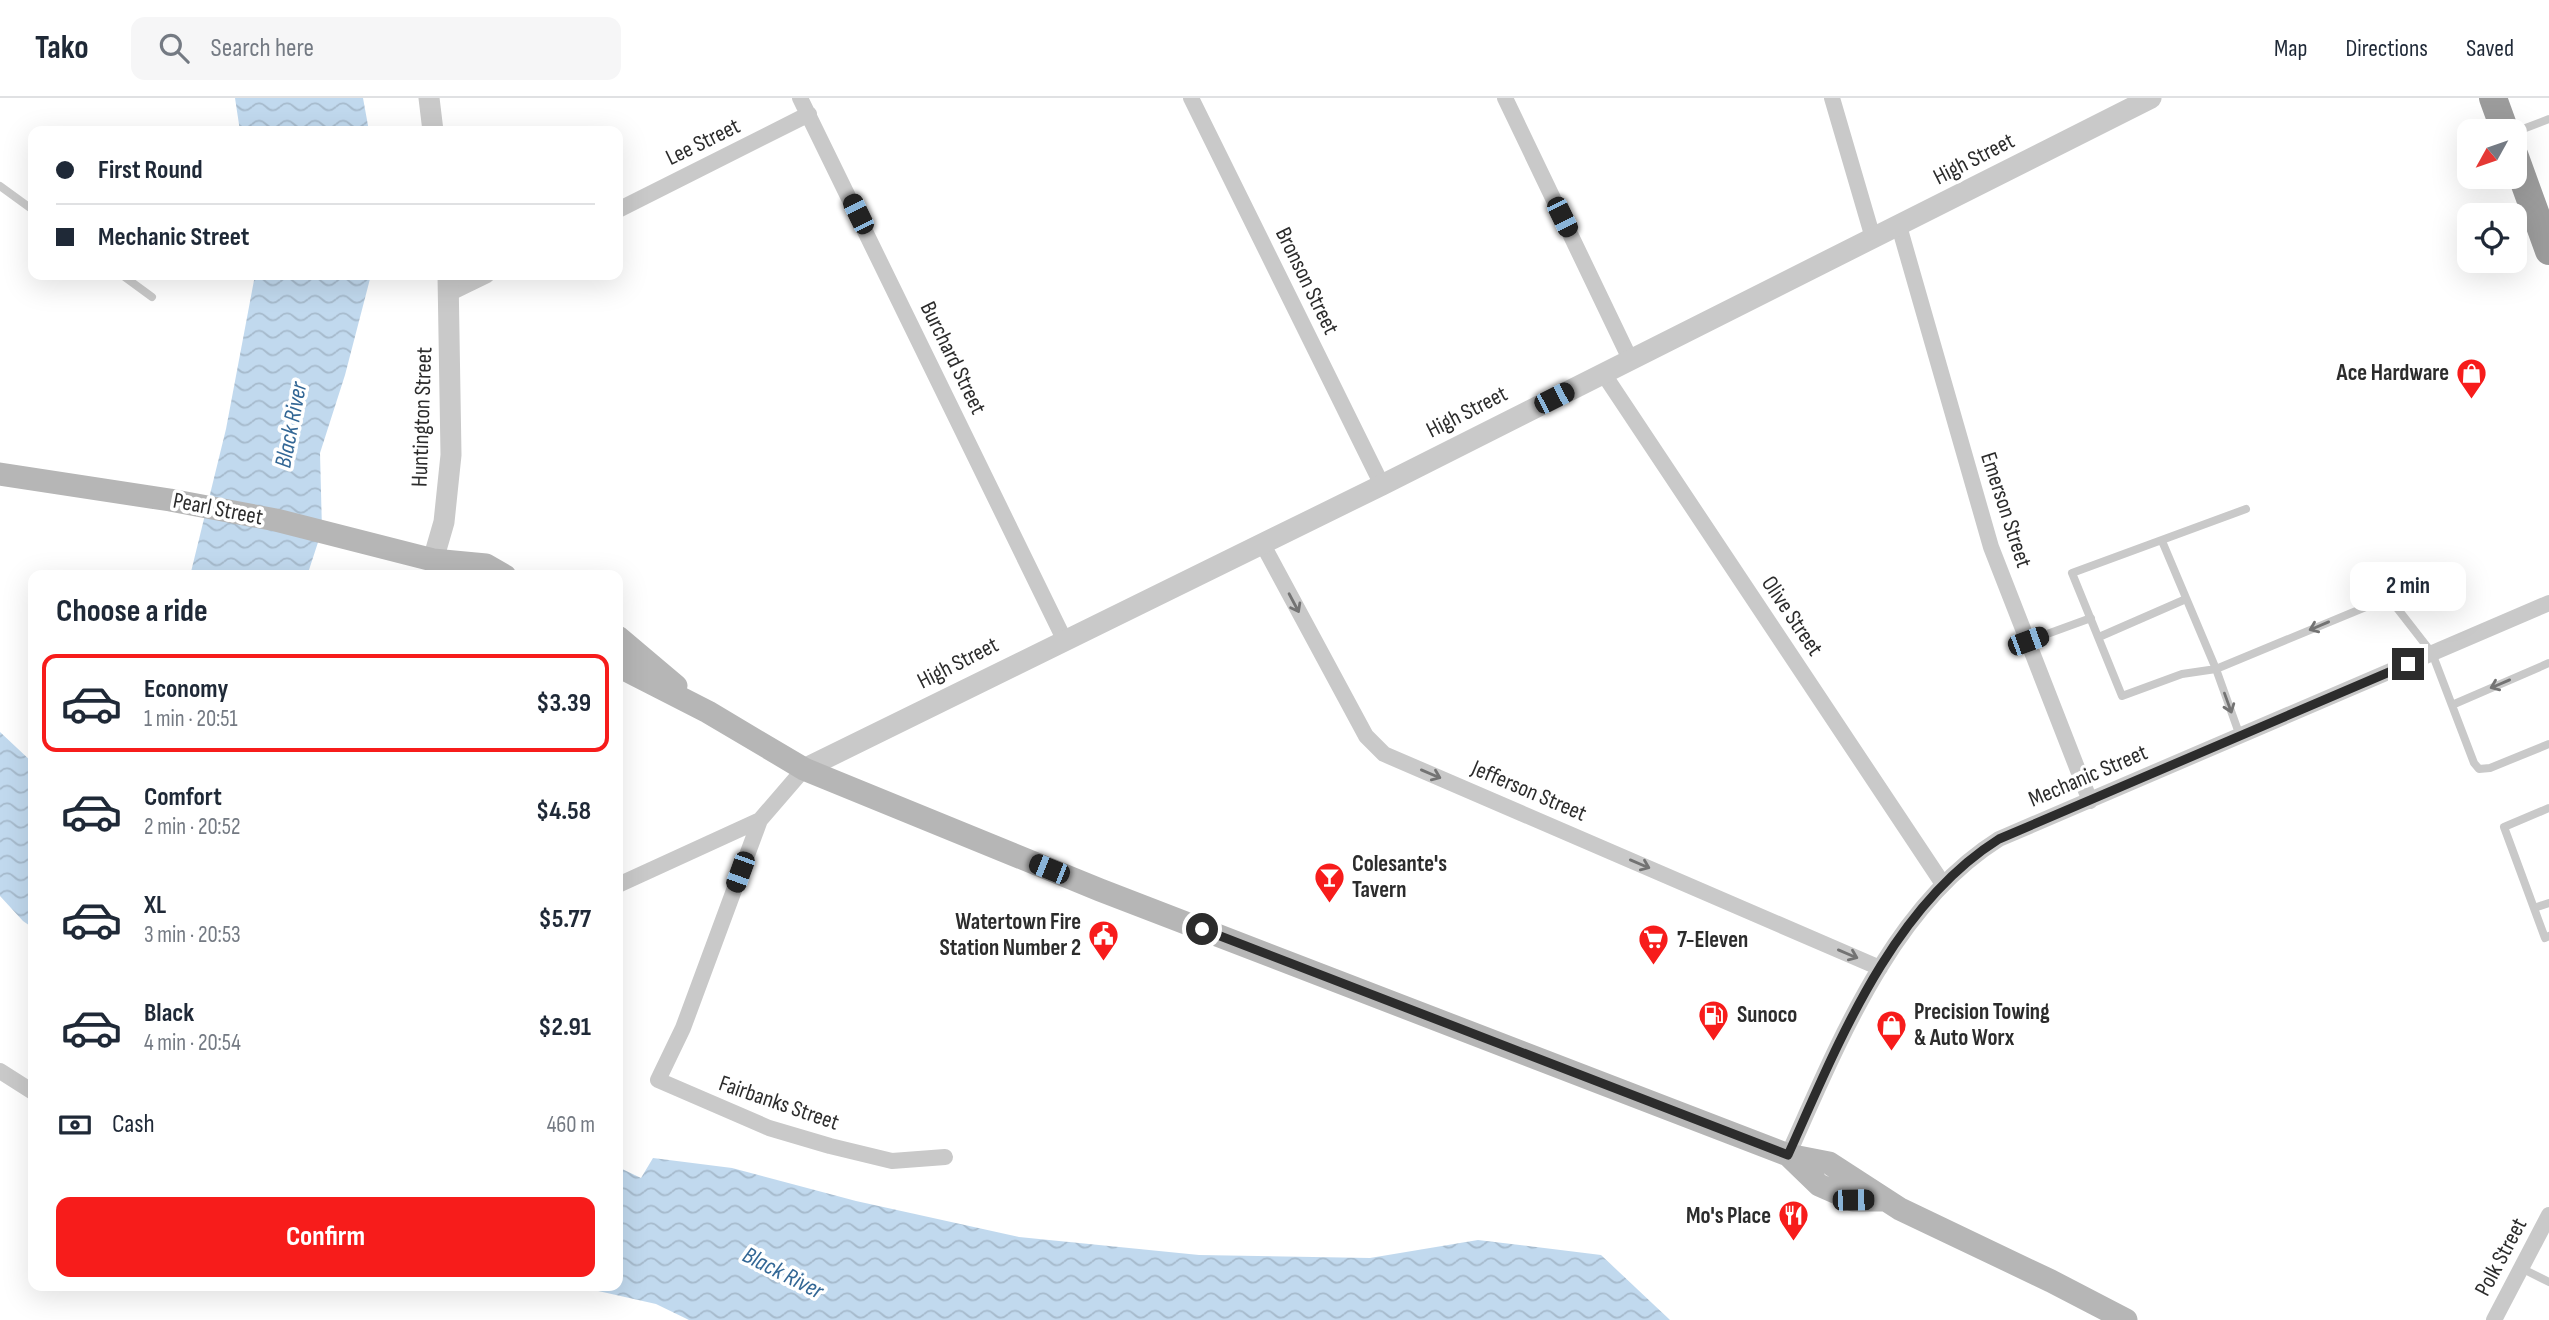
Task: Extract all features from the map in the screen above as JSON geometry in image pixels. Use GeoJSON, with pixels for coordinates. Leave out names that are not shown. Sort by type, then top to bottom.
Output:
{"type":"FeatureCollection","features":[{"type":"Feature","properties":{"kind":"highway"},"geometry":{"type":"LineString","coordinates":[[2493,98],[2501,119]]}},
{"type":"Feature","properties":{"kind":"highway"},"geometry":{"type":"LineString","coordinates":[[2527,189],[2549,251]]}},
{"type":"Feature","properties":{"kind":"main road","name":"Pearl Street"},"geometry":{"type":"LineString","coordinates":[[0,474],[170,500],[287,523],[370,543],[431,568]]}},
{"type":"Feature","properties":{"kind":"main road"},"geometry":{"type":"LineString","coordinates":[[431,568],[486,565],[495,570]]}},
{"type":"Feature","properties":{"kind":"main road"},"geometry":{"type":"LineString","coordinates":[[623,641],[708,712]]}},
{"type":"Feature","properties":{"kind":"main road"},"geometry":{"type":"LineString","coordinates":[[623,669],[708,712],[804,769],[1100,890],[1788,1155],[1819,1185],[1853,1200],[1884,1200],[2126,1320]]}},
{"type":"Feature","properties":{"kind":"street"},"geometry":{"type":"LineString","coordinates":[[429,98],[432,126]]}},
{"type":"Feature","properties":{"kind":"street","name":"Burchard Street"},"geometry":{"type":"LineString","coordinates":[[800,98],[1064,639]]}},
{"type":"Feature","properties":{"kind":"street","name":"Bronson Street"},"geometry":{"type":"LineString","coordinates":[[1191,98],[1382,485]]}},
{"type":"Feature","properties":{"kind":"street"},"geometry":{"type":"LineString","coordinates":[[1505,98],[1630,359]]}},
{"type":"Feature","properties":{"kind":"street"},"geometry":{"type":"LineString","coordinates":[[1832,98],[1873,238]]}},
{"type":"Feature","properties":{"kind":"street","name":"High Street"},"geometry":{"type":"LineString","coordinates":[[804,769],[1382,485],[2151,98]]}},
{"type":"Feature","properties":{"kind":"street","name":"Lee Street"},"geometry":{"type":"LineString","coordinates":[[623,207],[809,114]]}},
{"type":"Feature","properties":{"kind":"street","name":"Emerson Street"},"geometry":{"type":"LineString","coordinates":[[1899,226],[1991,547],[2090,800]]}},
{"type":"Feature","properties":{"kind":"street","name":"Huntington Street"},"geometry":{"type":"LineString","coordinates":[[431,568],[444,522],[451,455],[449,284]]}},
{"type":"Feature","properties":{"kind":"street","name":"Olive Street"},"geometry":{"type":"LineString","coordinates":[[1603,373],[1942,884]]}},
{"type":"Feature","properties":{"kind":"street","name":"Jefferson Street"},"geometry":{"type":"LineString","coordinates":[[1262,543],[1366,736],[1384,754],[1880,968]]}},
{"type":"Feature","properties":{"kind":"street","name":"Mechanic Street"},"geometry":{"type":"LineString","coordinates":[[1788,1155],[1843,1034],[1880,968],[1942,884],[1985,848],[1999,839],[2549,603]]}},
{"type":"Feature","properties":{"kind":"street"},"geometry":{"type":"LineString","coordinates":[[623,883],[760,820],[804,769]]}},
{"type":"Feature","properties":{"kind":"street","name":"Fairbanks Street"},"geometry":{"type":"LineString","coordinates":[[760,820],[683,1028],[659,1080],[769,1128],[830,1146],[892,1161],[945,1157]]}},
{"type":"Feature","properties":{"kind":"street"},"geometry":{"type":"LineString","coordinates":[[0,1071],[28,1089]]}},
{"type":"Feature","properties":{"kind":"street","name":"Polk Street"},"geometry":{"type":"LineString","coordinates":[[2494,1320],[2549,1214]]}},
{"type":"Feature","properties":{"kind":"lane"},"geometry":{"type":"LineString","coordinates":[[2527,127],[2549,119]]}},
{"type":"Feature","properties":{"kind":"lane"},"geometry":{"type":"LineString","coordinates":[[0,186],[28,206]]}},
{"type":"Feature","properties":{"kind":"lane"},"geometry":{"type":"LineString","coordinates":[[129,280],[152,296]]}},
{"type":"Feature","properties":{"kind":"lane"},"geometry":{"type":"LineString","coordinates":[[2246,509],[2073,573],[2122,695],[2182,674],[2216,669],[2373,604],[2386,603],[2397,608],[2432,653],[2474,763],[2479,769],[2490,768],[2549,744]]}},
{"type":"Feature","properties":{"kind":"lane"},"geometry":{"type":"LineString","coordinates":[[2162,541],[2216,669],[2240,736]]}},
{"type":"Feature","properties":{"kind":"lane"},"geometry":{"type":"LineString","coordinates":[[2099,638],[2186,599]]}},
{"type":"Feature","properties":{"kind":"lane"},"geometry":{"type":"LineString","coordinates":[[2028,641],[2091,618]]}},
{"type":"Feature","properties":{"kind":"lane"},"geometry":{"type":"LineString","coordinates":[[2452,705],[2549,663]]}},
{"type":"Feature","properties":{"kind":"lane"},"geometry":{"type":"LineString","coordinates":[[2549,808],[2504,827],[2545,938],[2549,936]]}},
{"type":"Feature","properties":{"kind":"lane"},"geometry":{"type":"LineString","coordinates":[[2534,908],[2549,903]]}},
{"type":"Feature","properties":{"kind":"lane"},"geometry":{"type":"LineString","coordinates":[[2521,1268],[2549,1282]]}},
{"type":"Feature","properties":{"kind":"water"},"geometry":{"type":"Polygon","coordinates":[[[235,98],[363,98],[368,126],[239,126],[235,98]]]}},
{"type":"Feature","properties":{"kind":"water","name":"Black River"},"geometry":{"type":"Polygon","coordinates":[[[254,280],[370,280],[345,375],[320,453],[322,530],[309,570],[191,570],[226,429],[254,280]]]}},
{"type":"Feature","properties":{"kind":"water"},"geometry":{"type":"Polygon","coordinates":[[[0,732],[28,758],[28,924],[0,896],[0,732]]]}},
{"type":"Feature","properties":{"kind":"water","name":"Black River"},"geometry":{"type":"Polygon","coordinates":[[[653,1158],[732,1168],[856,1201],[1019,1237],[1199,1255],[1370,1258],[1478,1240],[1601,1255],[1670,1320],[689,1320],[656,1304],[598,1291],[623,1291],[623,1169],[641,1178],[653,1158]]]}},
{"type":"Feature","properties":{"kind":"place","name":"Ace Hardware"},"geometry":{"type":"Point","coordinates":[2472,400]}},
{"type":"Feature","properties":{"kind":"place","name":"Colesante's Tavern"},"geometry":{"type":"Point","coordinates":[1329,904]}},
{"type":"Feature","properties":{"kind":"place","name":"Watertown Fire Station Number 2"},"geometry":{"type":"Point","coordinates":[1104,962]}},
{"type":"Feature","properties":{"kind":"place","name":"7-Eleven"},"geometry":{"type":"Point","coordinates":[1654,967]}},
{"type":"Feature","properties":{"kind":"place","name":"Sunoco"},"geometry":{"type":"Point","coordinates":[1714,1042]}},
{"type":"Feature","properties":{"kind":"place","name":"Precision Towing & Auto Worx"},"geometry":{"type":"Point","coordinates":[1891,1052]}},
{"type":"Feature","properties":{"kind":"place","name":"Mo's Place"},"geometry":{"type":"Point","coordinates":[1794,1243]}},
{"type":"Feature","properties":{"kind":"route"},"geometry":{"type":"LineString","coordinates":[[1202,929],[1788,1155],[1843,1034],[1880,968],[1942,884],[1985,848],[1999,839],[2408,664]]}}]}
